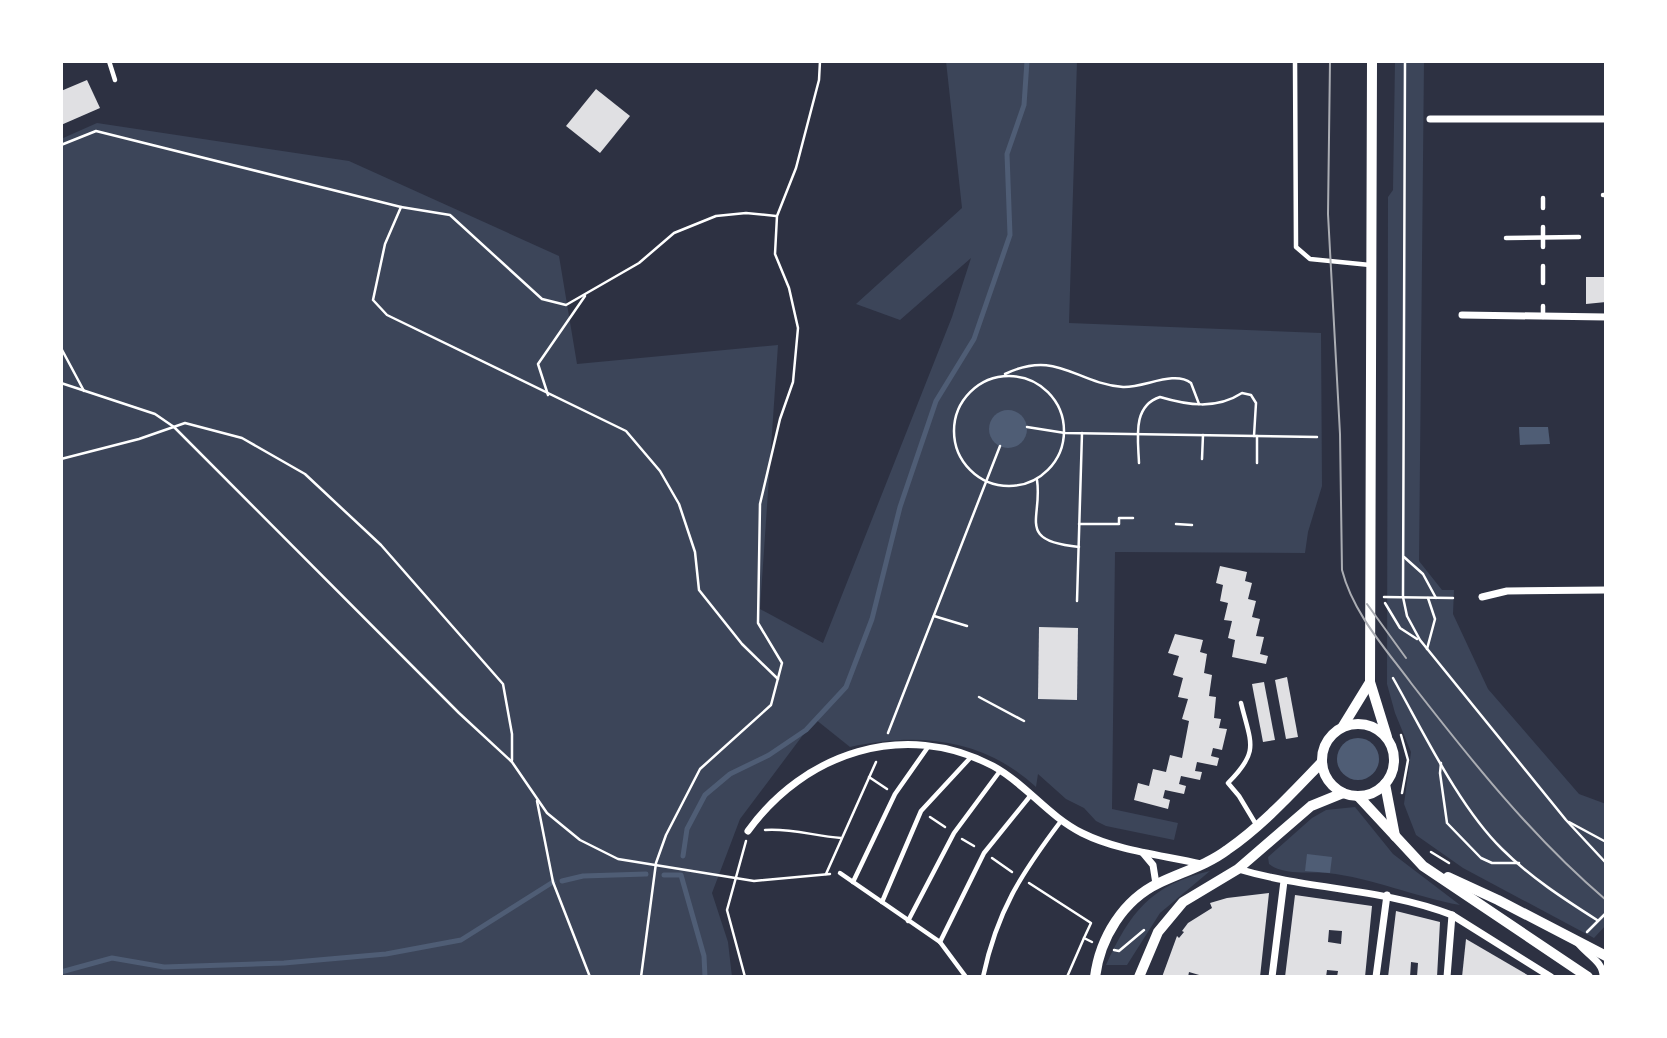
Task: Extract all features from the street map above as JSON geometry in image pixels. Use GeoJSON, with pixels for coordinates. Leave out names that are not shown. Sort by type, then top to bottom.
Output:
{"type":"FeatureCollection","features":[{"type":"Feature","properties":{"kind":"street"},"geometry":{"type":"LineString","coordinates":[[1373,61],[1370,682],[1395,758],[1385,784],[1395,836]]}},
{"type":"Feature","properties":{"kind":"street"},"geometry":{"type":"LineString","coordinates":[[1430,119],[1606,119]]}},
{"type":"Feature","properties":{"kind":"street"},"geometry":{"type":"LineString","coordinates":[[1462,315],[1606,317]]}},
{"type":"Feature","properties":{"kind":"street"},"geometry":{"type":"LineString","coordinates":[[1482,597],[1507,591],[1606,590]]}},
{"type":"Feature","properties":{"kind":"street"},"geometry":{"type":"LineString","coordinates":[[1343,793],[1325,775],[1322,762],[1327,740],[1343,726],[1370,682]]}},
{"type":"Feature","properties":{"kind":"street"},"geometry":{"type":"LineString","coordinates":[[1343,726],[1365,724],[1387,737]]}},
{"type":"Feature","properties":{"kind":"street"},"geometry":{"type":"LineString","coordinates":[[750,828],[784,789],[806,773],[844,755],[884,745],[929,746],[972,757],[1000,771],[1061,821],[1112,845],[1203,864]]}},
{"type":"Feature","properties":{"kind":"street"},"geometry":{"type":"LineString","coordinates":[[1094,977],[1101,946],[1126,908],[1156,884],[1203,864],[1257,827],[1322,762]]}},
{"type":"Feature","properties":{"kind":"street"},"geometry":{"type":"LineString","coordinates":[[1139,977],[1146,954],[1168,917],[1183,902],[1238,869],[1311,806],[1343,793],[1358,796],[1368,794],[1385,784]]}},
{"type":"Feature","properties":{"kind":"street"},"geometry":{"type":"LineString","coordinates":[[1358,796],[1423,866],[1588,977]]}},
{"type":"Feature","properties":{"kind":"street"},"geometry":{"type":"LineString","coordinates":[[1140,850],[1153,865],[1156,884]]}},
{"type":"Feature","properties":{"kind":"street"},"geometry":{"type":"LineString","coordinates":[[1423,866],[1580,938],[1606,956]]}},
{"type":"Feature","properties":{"kind":"street"},"geometry":{"type":"LineString","coordinates":[[1238,869],[1284,881],[1387,895],[1452,915],[1551,977]]}},
{"type":"Feature","properties":{"kind":"street"},"geometry":{"type":"LineString","coordinates":[[1272,977],[1284,881]]}},
{"type":"Feature","properties":{"kind":"street"},"geometry":{"type":"LineString","coordinates":[[1376,977],[1387,895]]}},
{"type":"Feature","properties":{"kind":"street"},"geometry":{"type":"LineString","coordinates":[[1447,977],[1452,915]]}},
{"type":"Feature","properties":{"kind":"street"},"geometry":{"type":"LineString","coordinates":[[1580,938],[1587,955],[1598,962],[1603,970],[1603,977]]}},
{"type":"Feature","properties":{"kind":"lane"},"geometry":{"type":"LineString","coordinates":[[109,61],[115,80]]}},
{"type":"Feature","properties":{"kind":"lane"},"geometry":{"type":"LineString","coordinates":[[1295,61],[1296,247],[1310,259],[1370,265]]}},
{"type":"Feature","properties":{"kind":"lane"},"geometry":{"type":"LineString","coordinates":[[1543,208],[1544,198]]}},
{"type":"Feature","properties":{"kind":"lane"},"geometry":{"type":"LineString","coordinates":[[1543,227],[1543,247]]}},
{"type":"Feature","properties":{"kind":"lane"},"geometry":{"type":"LineString","coordinates":[[1506,238],[1579,237]]}},
{"type":"Feature","properties":{"kind":"lane"},"geometry":{"type":"LineString","coordinates":[[1543,267],[1544,283]]}},
{"type":"Feature","properties":{"kind":"lane"},"geometry":{"type":"LineString","coordinates":[[1543,306],[1543,317]]}},
{"type":"Feature","properties":{"kind":"lane"},"geometry":{"type":"LineString","coordinates":[[1241,703],[1251,745],[1247,763],[1228,783],[1257,827]]}},
{"type":"Feature","properties":{"kind":"lane"},"geometry":{"type":"LineString","coordinates":[[853,882],[895,794],[929,746]]}},
{"type":"Feature","properties":{"kind":"lane"},"geometry":{"type":"LineString","coordinates":[[882,902],[921,811],[972,757]]}},
{"type":"Feature","properties":{"kind":"lane"},"geometry":{"type":"LineString","coordinates":[[908,920],[954,833],[1000,771]]}},
{"type":"Feature","properties":{"kind":"lane"},"geometry":{"type":"LineString","coordinates":[[940,942],[984,853],[1031,794]]}},
{"type":"Feature","properties":{"kind":"lane"},"geometry":{"type":"LineString","coordinates":[[983,977],[990,943],[1020,876],[1061,821]]}},
{"type":"Feature","properties":{"kind":"lane"},"geometry":{"type":"LineString","coordinates":[[840,873],[940,942],[966,977]]}},
{"type":"Feature","properties":{"kind":"path"},"geometry":{"type":"LineString","coordinates":[[641,977],[656,863],[666,835],[700,769],[771,705],[782,663],[758,623],[760,504],[780,419],[793,382],[798,328],[789,288],[775,254],[777,216],[796,167],[819,80],[820,61]]}},
{"type":"Feature","properties":{"kind":"path"},"geometry":{"type":"LineString","coordinates":[[1405,61],[1406,616],[1427,649],[1566,820],[1606,863]]}},
{"type":"Feature","properties":{"kind":"path"},"geometry":{"type":"LineString","coordinates":[[61,145],[96,131],[401,207],[450,215],[542,299],[566,305],[639,263],[674,233],[716,216],[746,213],[777,216]]}},
{"type":"Feature","properties":{"kind":"path"},"geometry":{"type":"LineString","coordinates":[[401,207],[385,244],[373,300],[387,315],[626,431],[660,471],[679,504],[695,552],[698,590],[742,644],[778,679]]}},
{"type":"Feature","properties":{"kind":"path"},"geometry":{"type":"LineString","coordinates":[[548,395],[538,364],[587,293]]}},
{"type":"Feature","properties":{"kind":"path"},"geometry":{"type":"LineString","coordinates":[[61,348],[84,391]]}},
{"type":"Feature","properties":{"kind":"path"},"geometry":{"type":"LineString","coordinates":[[1001,376],[1028,378],[1051,394],[1063,419],[1065,433],[1056,460],[1037,479],[1012,486],[987,482],[966,467],[955,443],[955,417],[967,394],[977,385],[1020,366],[1047,364],[1123,387],[1179,378],[1191,383],[1199,404]]}},
{"type":"Feature","properties":{"kind":"path"},"geometry":{"type":"LineString","coordinates":[[61,383],[155,414],[174,427],[458,713],[512,762],[547,813],[580,840],[618,859],[656,863],[754,881],[840,873]]}},
{"type":"Feature","properties":{"kind":"path"},"geometry":{"type":"LineString","coordinates":[[1139,463],[1140,415],[1148,402],[1160,397],[1178,404],[1225,402],[1242,393],[1251,395],[1256,403],[1257,463]]}},
{"type":"Feature","properties":{"kind":"path"},"geometry":{"type":"LineString","coordinates":[[61,459],[185,423],[242,438],[305,474],[381,545],[503,684],[512,734],[512,762]]}},
{"type":"Feature","properties":{"kind":"path"},"geometry":{"type":"LineString","coordinates":[[1027,427],[1065,433],[1317,438]]}},
{"type":"Feature","properties":{"kind":"path"},"geometry":{"type":"LineString","coordinates":[[1077,601],[1082,433]]}},
{"type":"Feature","properties":{"kind":"path"},"geometry":{"type":"LineString","coordinates":[[1202,459],[1203,435]]}},
{"type":"Feature","properties":{"kind":"path"},"geometry":{"type":"LineString","coordinates":[[825,874],[884,745],[1000,446]]}},
{"type":"Feature","properties":{"kind":"path"},"geometry":{"type":"LineString","coordinates":[[1037,479],[1034,520],[1039,532],[1049,542],[1079,547]]}},
{"type":"Feature","properties":{"kind":"path"},"geometry":{"type":"LineString","coordinates":[[1079,524],[1119,524],[1119,518],[1133,518]]}},
{"type":"Feature","properties":{"kind":"path"},"geometry":{"type":"LineString","coordinates":[[1176,524],[1192,525]]}},
{"type":"Feature","properties":{"kind":"path"},"geometry":{"type":"LineString","coordinates":[[1404,557],[1423,574],[1436,598]]}},
{"type":"Feature","properties":{"kind":"path"},"geometry":{"type":"LineString","coordinates":[[1384,615],[1384,597],[1452,598]]}},
{"type":"Feature","properties":{"kind":"path"},"geometry":{"type":"LineString","coordinates":[[1427,649],[1435,619],[1428,598]]}},
{"type":"Feature","properties":{"kind":"path"},"geometry":{"type":"LineString","coordinates":[[1384,600],[1400,628],[1420,640]]}},
{"type":"Feature","properties":{"kind":"path"},"geometry":{"type":"LineString","coordinates":[[934,616],[967,626]]}},
{"type":"Feature","properties":{"kind":"path"},"geometry":{"type":"LineString","coordinates":[[1392,678],[1441,763],[1491,836],[1538,880],[1597,920]]}},
{"type":"Feature","properties":{"kind":"path"},"geometry":{"type":"LineString","coordinates":[[979,697],[1024,721]]}},
{"type":"Feature","properties":{"kind":"path"},"geometry":{"type":"LineString","coordinates":[[1398,729],[1408,760],[1402,795]]}},
{"type":"Feature","properties":{"kind":"path"},"geometry":{"type":"LineString","coordinates":[[1441,763],[1447,823],[1481,858],[1492,863],[1520,863]]}},
{"type":"Feature","properties":{"kind":"path"},"geometry":{"type":"LineString","coordinates":[[869,778],[895,794]]}},
{"type":"Feature","properties":{"kind":"path"},"geometry":{"type":"LineString","coordinates":[[537,798],[553,883],[590,977]]}},
{"type":"Feature","properties":{"kind":"path"},"geometry":{"type":"LineString","coordinates":[[921,811],[1062,904]]}},
{"type":"Feature","properties":{"kind":"path"},"geometry":{"type":"LineString","coordinates":[[1566,820],[1606,842]]}},
{"type":"Feature","properties":{"kind":"path"},"geometry":{"type":"LineString","coordinates":[[745,977],[727,910],[750,828],[789,828],[815,836],[842,838]]}},
{"type":"Feature","properties":{"kind":"path"},"geometry":{"type":"LineString","coordinates":[[1424,848],[1453,866]]}},
{"type":"Feature","properties":{"kind":"path"},"geometry":{"type":"LineString","coordinates":[[1580,938],[1605,912]]}},
{"type":"Feature","properties":{"kind":"path"},"geometry":{"type":"LineString","coordinates":[[1067,977],[1084,938]]}},
{"type":"Feature","properties":{"kind":"shaded area"},"geometry":{"type":"Polygon","coordinates":[[[946,61],[1077,61],[1069,323],[1321,333],[1322,486],[1308,532],[1305,553],[1115,552],[1112,809],[1178,823],[1174,840],[1106,826],[1096,821],[1084,808],[1066,799],[1038,774],[1036,787],[1016,771],[972,749],[925,740],[875,742],[850,747],[815,719],[740,819],[712,893],[728,942],[732,977],[61,977],[61,139],[97,123],[349,161],[559,256],[577,364],[778,345],[760,609],[823,643],[952,317],[971,258],[900,320],[856,304],[962,208],[946,61]]]}},
{"type":"Feature","properties":{"kind":"shaded area"},"geometry":{"type":"Polygon","coordinates":[[[1395,61],[1424,61],[1419,561],[1442,590],[1454,590],[1453,614],[1488,689],[1579,794],[1606,804],[1606,925],[1594,938],[1463,868],[1416,835],[1404,804],[1411,752],[1395,713],[1387,684],[1388,197],[1393,190],[1395,61]]]}},
{"type":"Feature","properties":{"kind":"shaded area"},"geometry":{"type":"Polygon","coordinates":[[[1008,410],[1021,416],[1027,429],[1021,442],[1008,448],[995,442],[989,429],[995,416],[1008,410]]]}},
{"type":"Feature","properties":{"kind":"shaded area"},"geometry":{"type":"Polygon","coordinates":[[[1519,427],[1548,427],[1550,444],[1520,445],[1519,427]]]}},
{"type":"Feature","properties":{"kind":"shaded area"},"geometry":{"type":"Polygon","coordinates":[[[1358,738],[1373,744],[1379,759],[1373,774],[1358,780],[1343,774],[1337,759],[1343,744],[1358,738]]]}},
{"type":"Feature","properties":{"kind":"shaded area"},"geometry":{"type":"Polygon","coordinates":[[[1355,807],[1393,854],[1460,905],[1344,875],[1289,872],[1269,864],[1268,857],[1312,818],[1326,810],[1355,807]]]}},
{"type":"Feature","properties":{"kind":"shaded area"},"geometry":{"type":"Polygon","coordinates":[[[1307,854],[1332,857],[1330,873],[1305,871],[1307,854]]]}},
{"type":"Feature","properties":{"kind":"shaded area"},"geometry":{"type":"Polygon","coordinates":[[[1210,871],[1160,913],[1127,965],[1106,965],[1124,930],[1144,904],[1172,884],[1210,871]]]}},
{"type":"Feature","properties":{"kind":"building"},"geometry":{"type":"Polygon","coordinates":[[[87,80],[100,108],[61,125],[61,91],[87,80]]]}},
{"type":"Feature","properties":{"kind":"building"},"geometry":{"type":"Polygon","coordinates":[[[596,89],[630,116],[600,153],[566,126],[596,89]]]}},
{"type":"Feature","properties":{"kind":"building"},"geometry":{"type":"Polygon","coordinates":[[[1586,277],[1606,277],[1606,302],[1586,304],[1586,277]]]}},
{"type":"Feature","properties":{"kind":"building"},"geometry":{"type":"Polygon","coordinates":[[[1220,566],[1247,572],[1245,581],[1252,583],[1248,599],[1256,601],[1252,617],[1260,619],[1256,636],[1264,637],[1260,654],[1268,656],[1266,664],[1232,657],[1235,640],[1228,638],[1232,621],[1224,620],[1228,603],[1220,601],[1223,585],[1216,583],[1220,566]]]}},
{"type":"Feature","properties":{"kind":"building"},"geometry":{"type":"Polygon","coordinates":[[[1039,627],[1078,628],[1077,700],[1038,699],[1039,627]]]}},
{"type":"Feature","properties":{"kind":"building"},"geometry":{"type":"Polygon","coordinates":[[[1175,634],[1203,640],[1200,652],[1207,654],[1204,673],[1212,675],[1209,696],[1216,697],[1214,718],[1221,719],[1219,728],[1227,729],[1222,750],[1213,748],[1211,756],[1219,758],[1217,766],[1197,762],[1195,771],[1202,772],[1200,780],[1181,776],[1179,784],[1186,786],[1184,794],[1165,790],[1163,798],[1170,800],[1168,809],[1134,800],[1138,783],[1149,786],[1153,769],[1166,772],[1170,755],[1182,758],[1189,721],[1182,719],[1188,699],[1178,697],[1183,678],[1173,675],[1179,656],[1168,653],[1175,634]]]}},
{"type":"Feature","properties":{"kind":"building"},"geometry":{"type":"Polygon","coordinates":[[[1287,677],[1298,737],[1286,739],[1275,680],[1287,677]]]}},
{"type":"Feature","properties":{"kind":"building"},"geometry":{"type":"Polygon","coordinates":[[[1264,682],[1275,740],[1263,742],[1252,684],[1264,682]]]}},
{"type":"Feature","properties":{"kind":"building"},"geometry":{"type":"Polygon","coordinates":[[[1269,893],[1260,977],[1206,977],[1189,972],[1188,977],[1162,977],[1177,936],[1179,938],[1188,923],[1212,908],[1210,903],[1269,893]]]}},
{"type":"Feature","properties":{"kind":"building"},"geometry":{"type":"Polygon","coordinates":[[[1295,895],[1372,906],[1365,977],[1337,977],[1338,971],[1327,970],[1326,977],[1285,977],[1295,895]],[[1329,930],[1328,942],[1341,944],[1342,931],[1329,930]]]}},
{"type":"Feature","properties":{"kind":"building"},"geometry":{"type":"Polygon","coordinates":[[[1396,911],[1440,922],[1437,977],[1417,977],[1418,963],[1411,962],[1410,977],[1388,977],[1396,911]]]}},
{"type":"Feature","properties":{"kind":"building"},"geometry":{"type":"Polygon","coordinates":[[[1466,939],[1531,977],[1462,977],[1466,939]]]}},
{"type":"Feature","properties":{"kind":"waterway"},"geometry":{"type":"LineString","coordinates":[[683,856],[687,829],[705,795],[730,774],[769,755],[806,730],[846,687],[872,619],[900,507],[936,401],[974,339],[1010,235],[1007,154],[1024,105],[1027,61]]}},
{"type":"Feature","properties":{"kind":"waterway"},"geometry":{"type":"LineString","coordinates":[[562,881],[583,876],[646,874]]}},
{"type":"Feature","properties":{"kind":"waterway"},"geometry":{"type":"LineString","coordinates":[[664,875],[681,875],[704,956],[705,977]]}},
{"type":"Feature","properties":{"kind":"waterway"},"geometry":{"type":"LineString","coordinates":[[61,972],[112,958],[164,967],[284,963],[386,954],[461,940],[553,882]]}},
{"type":"Feature","properties":{"kind":"tram line"},"geometry":{"type":"LineString","coordinates":[[1330,61],[1328,214],[1340,434],[1342,570],[1347,586],[1381,643],[1479,768],[1527,824],[1606,900]]}},
{"type":"Feature","properties":{"kind":"tram line"},"geometry":{"type":"LineString","coordinates":[[1367,604],[1406,658]]}}]}
